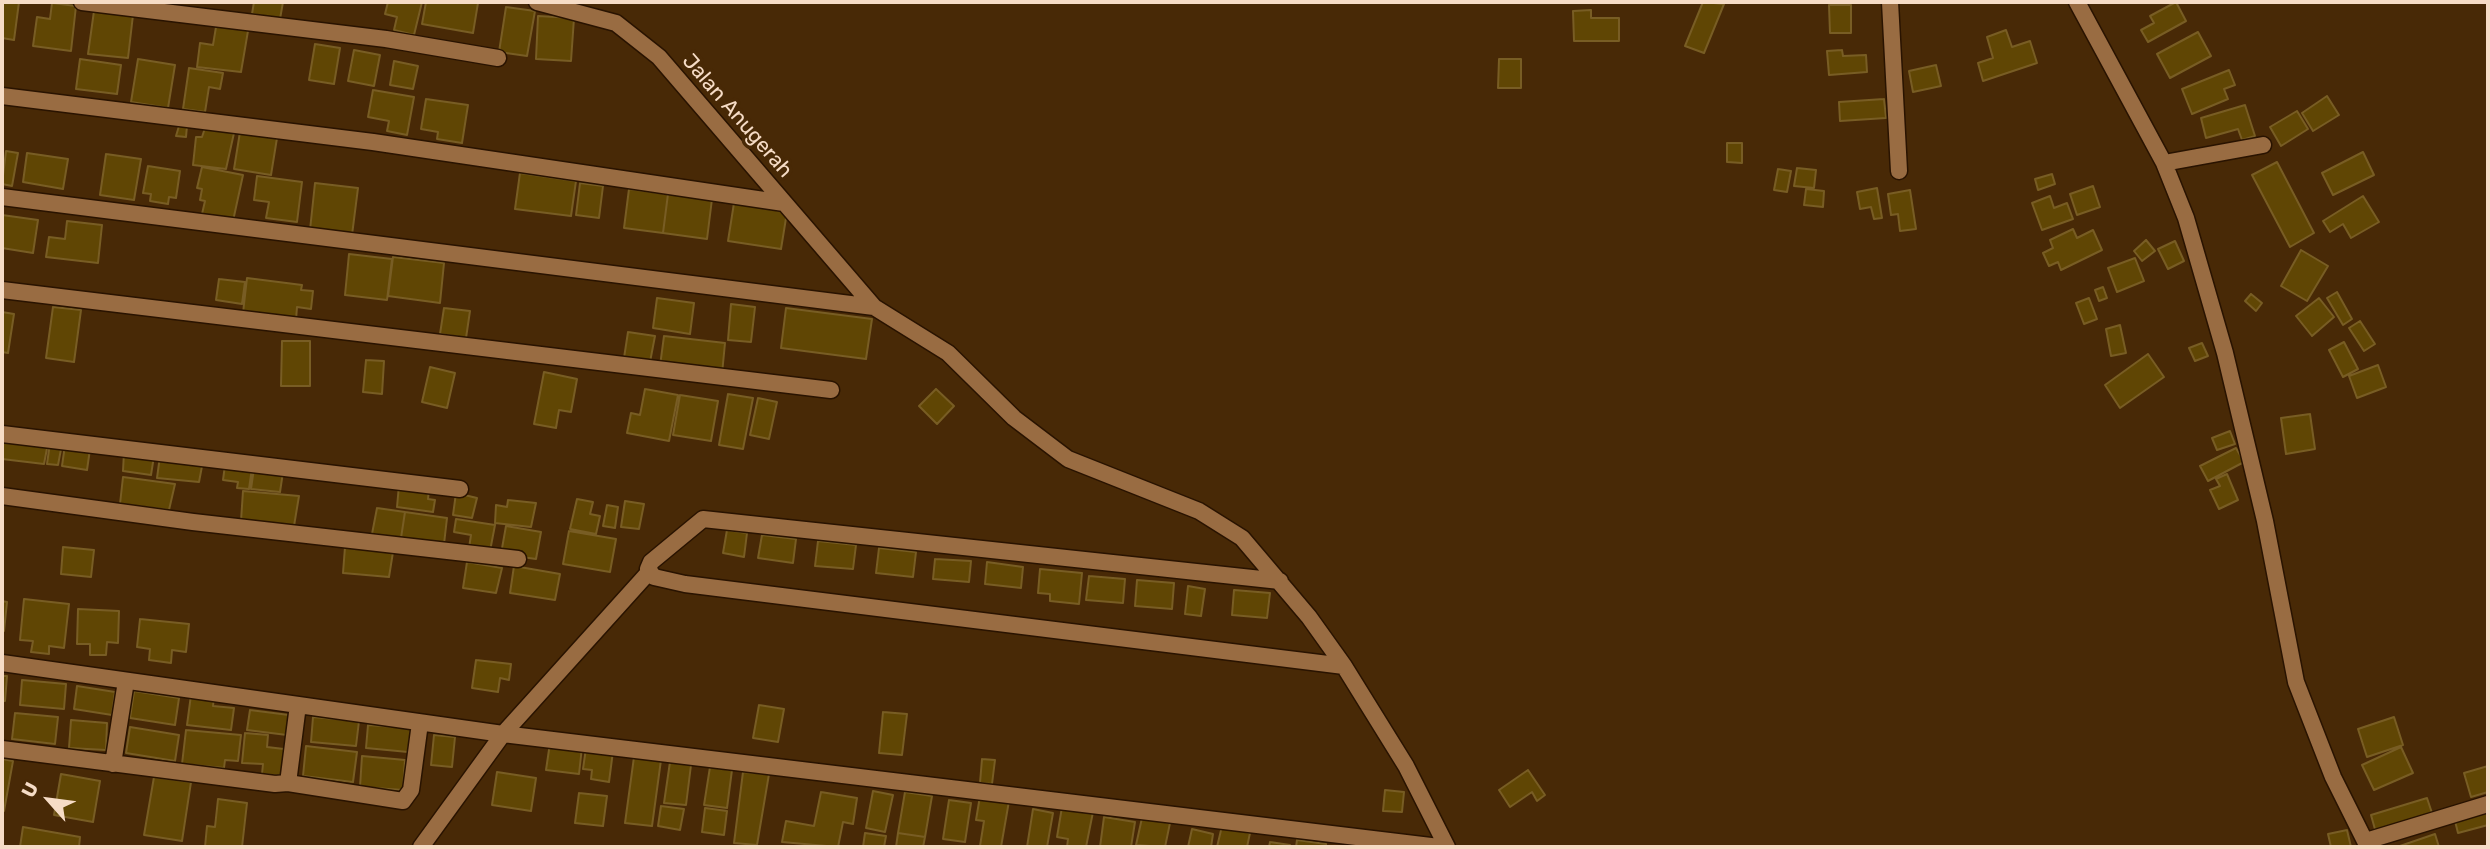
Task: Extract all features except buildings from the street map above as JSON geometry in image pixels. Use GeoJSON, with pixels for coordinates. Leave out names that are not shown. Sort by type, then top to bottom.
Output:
{"type":"FeatureCollection","features":[{"type":"Feature","properties":{"kind":"street"},"geometry":{"type":"LineString","coordinates":[[82,2],[386,40],[498,58]]}},
{"type":"Feature","properties":{"kind":"street","name":"Jalan Anugerah"},"geometry":{"type":"LineString","coordinates":[[537,2],[616,23],[659,57],[874,307]]}},
{"type":"Feature","properties":{"kind":"street"},"geometry":{"type":"LineString","coordinates":[[1890,2],[1899,171]]}},
{"type":"Feature","properties":{"kind":"street"},"geometry":{"type":"LineString","coordinates":[[2077,2],[2164,163],[2197,252],[2225,353],[2265,521],[2296,682],[2333,777],[2367,844],[2488,804]]}},
{"type":"Feature","properties":{"kind":"street"},"geometry":{"type":"LineString","coordinates":[[2,96],[373,142],[784,203]]}},
{"type":"Feature","properties":{"kind":"street"},"geometry":{"type":"LineString","coordinates":[[2164,163],[2263,145]]}},
{"type":"Feature","properties":{"kind":"street"},"geometry":{"type":"LineString","coordinates":[[2,197],[874,307],[948,353],[1042,442],[1089,470],[1199,511],[1255,551],[1344,666],[1406,766],[1447,847]]}},
{"type":"Feature","properties":{"kind":"street"},"geometry":{"type":"LineString","coordinates":[[2,290],[831,390]]}},
{"type":"Feature","properties":{"kind":"street"},"geometry":{"type":"LineString","coordinates":[[2,434],[460,489]]}},
{"type":"Feature","properties":{"kind":"street"},"geometry":{"type":"LineString","coordinates":[[2,496],[193,522],[518,559]]}},
{"type":"Feature","properties":{"kind":"street"},"geometry":{"type":"LineString","coordinates":[[421,847],[503,734],[649,572],[651,562],[703,519],[1280,581]]}},
{"type":"Feature","properties":{"kind":"street"},"geometry":{"type":"LineString","coordinates":[[649,572],[653,577],[685,584],[1344,666]]}},
{"type":"Feature","properties":{"kind":"street"},"geometry":{"type":"LineString","coordinates":[[2,663],[503,734],[1439,847]]}},
{"type":"Feature","properties":{"kind":"street"},"geometry":{"type":"LineString","coordinates":[[113,764],[126,681]]}},
{"type":"Feature","properties":{"kind":"street"},"geometry":{"type":"LineString","coordinates":[[288,783],[298,705]]}},
{"type":"Feature","properties":{"kind":"street"},"geometry":{"type":"LineString","coordinates":[[2,749],[288,783],[402,801],[411,790],[420,723]]}}]}
